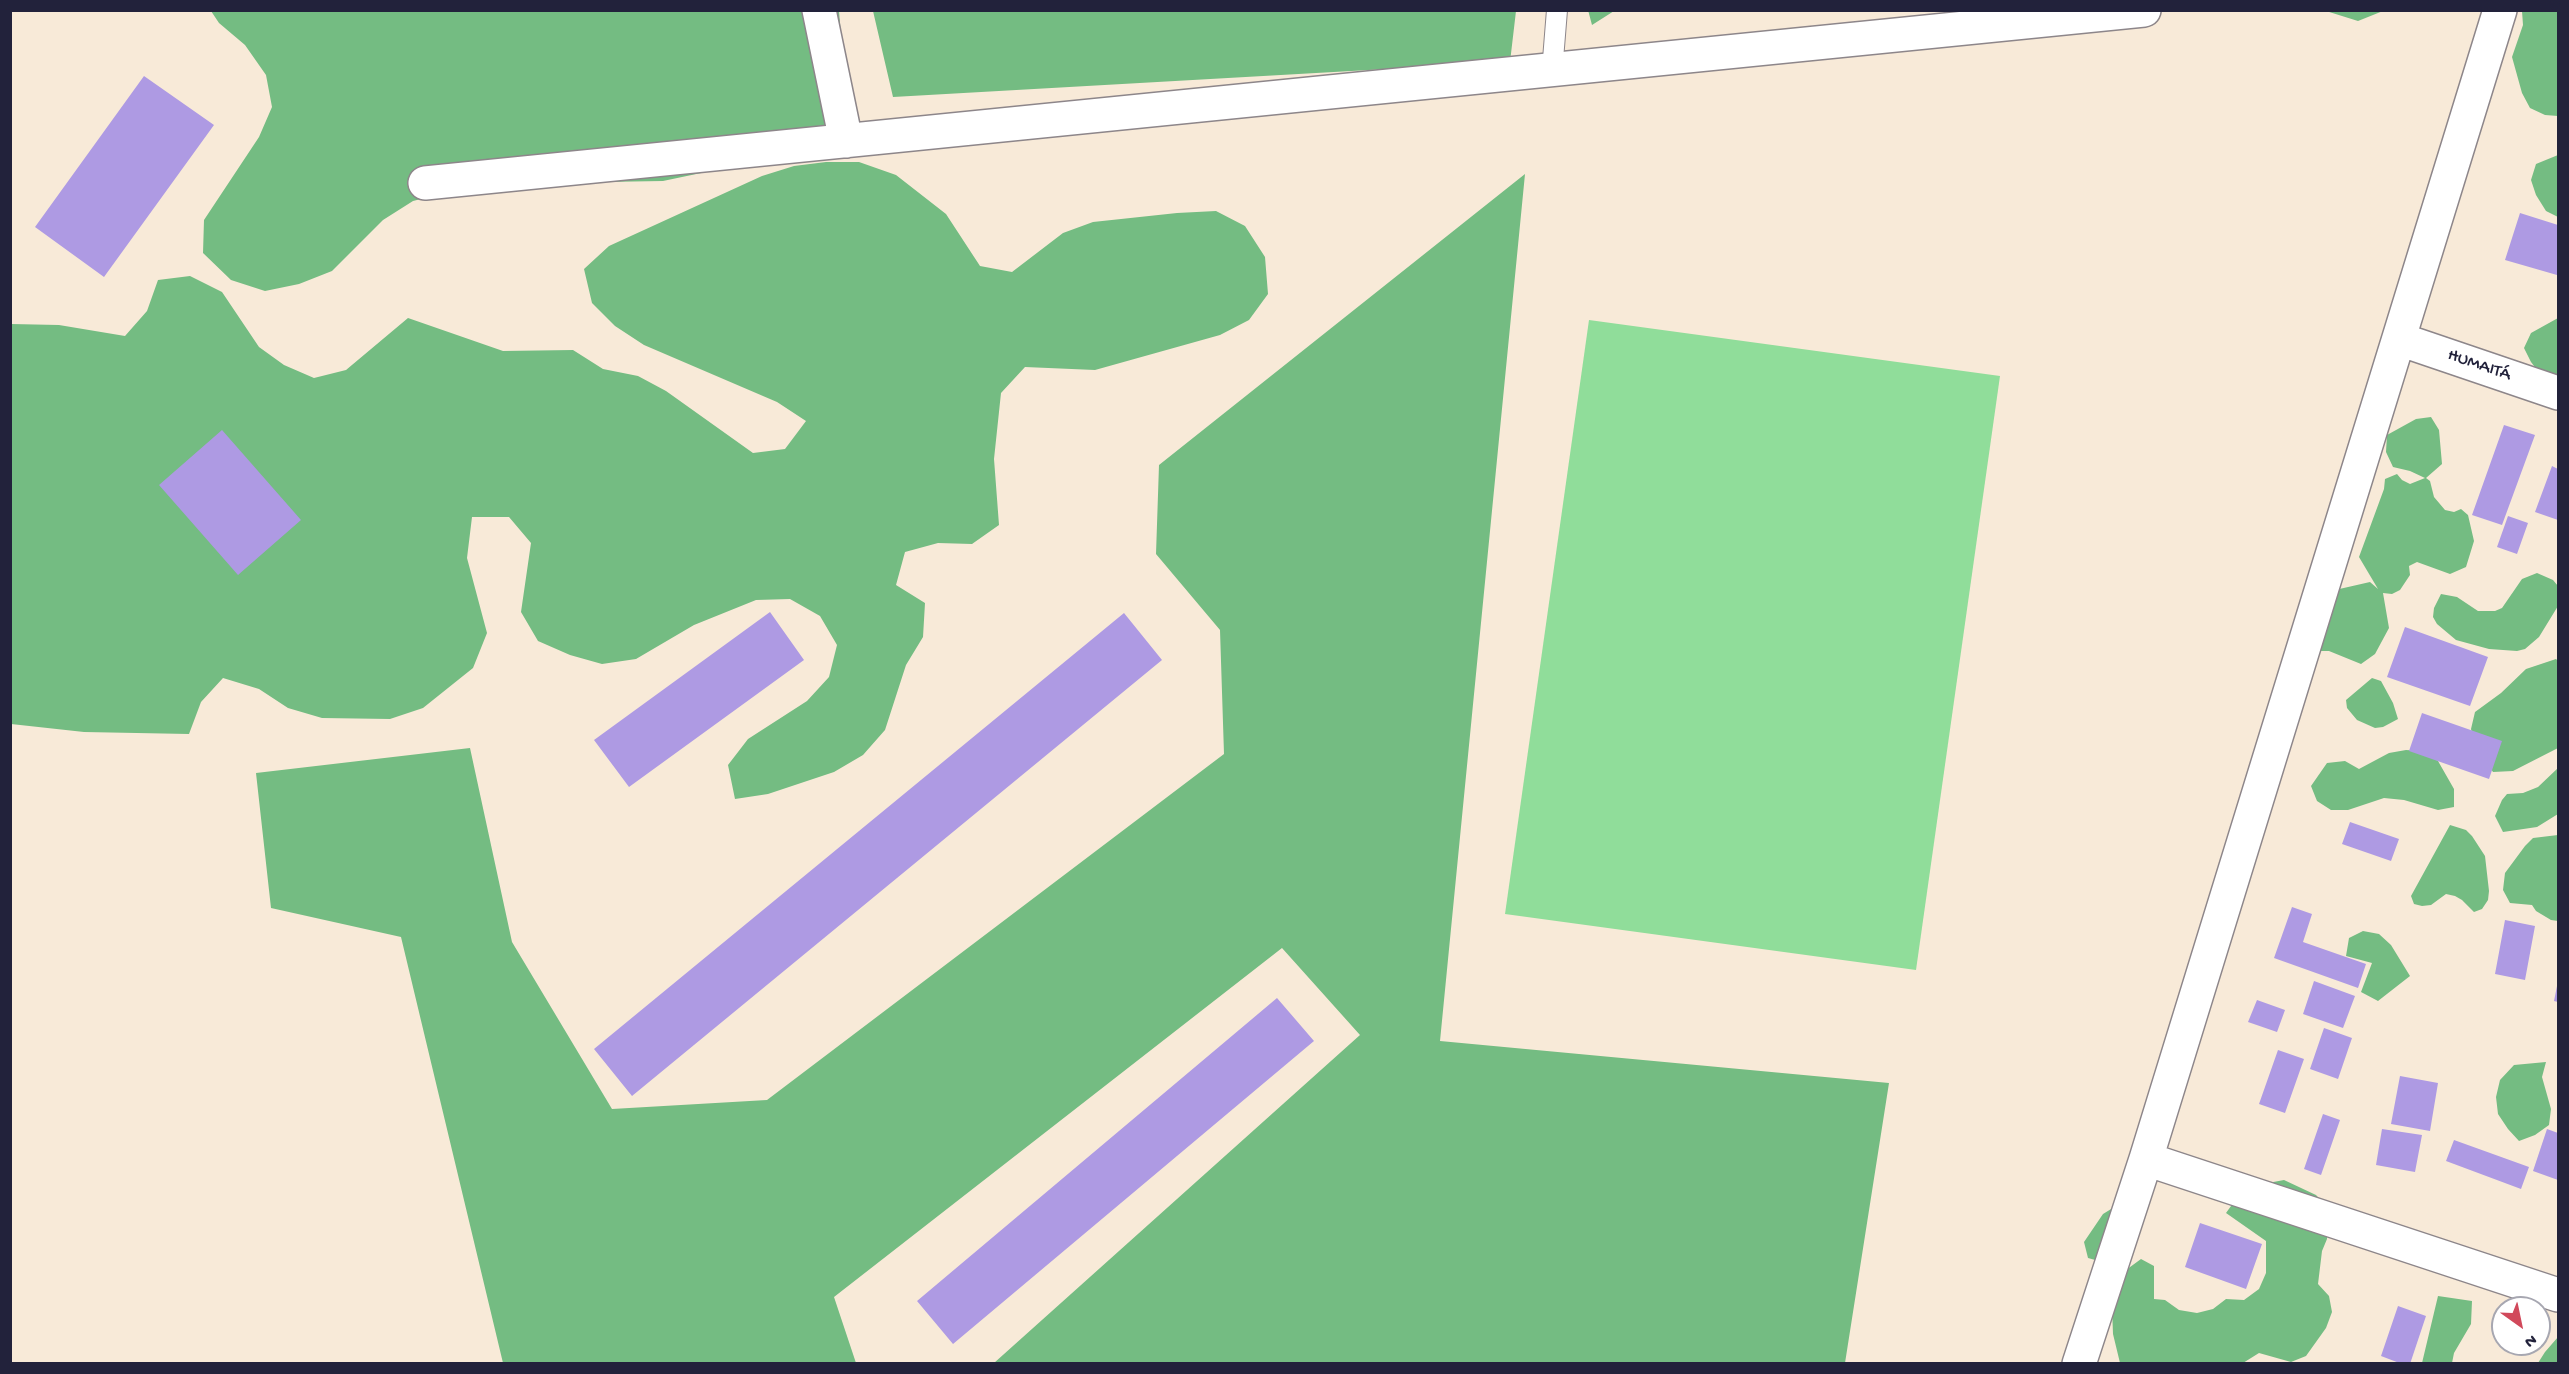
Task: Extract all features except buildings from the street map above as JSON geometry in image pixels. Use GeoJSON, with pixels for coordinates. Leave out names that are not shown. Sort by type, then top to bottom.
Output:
{"type":"FeatureCollection","features":[{"type":"Feature","properties":{"kind":"street"},"geometry":{"type":"LineString","coordinates":[[819,10],[846,141]]}},
{"type":"Feature","properties":{"kind":"street"},"geometry":{"type":"LineString","coordinates":[[425,183],[1552,72],[2144,10]]}},
{"type":"Feature","properties":{"kind":"street"},"geometry":{"type":"LineString","coordinates":[[2079,1364],[2146,1159],[2500,10]]}},
{"type":"Feature","properties":{"kind":"street","name":"HUMAITÁ"},"geometry":{"type":"LineString","coordinates":[[2399,339],[2559,393]]}},
{"type":"Feature","properties":{"kind":"street"},"geometry":{"type":"LineString","coordinates":[[2146,1159],[2559,1296]]}},
{"type":"Feature","properties":{"kind":"lane"},"geometry":{"type":"LineString","coordinates":[[1552,72],[1557,10]]}},
{"type":"Feature","properties":{"kind":"green space"},"geometry":{"type":"Polygon","coordinates":[[[1588,10],[1614,10],[1614,11],[1592,25],[1588,10]]]}},
{"type":"Feature","properties":{"kind":"green space"},"geometry":{"type":"Polygon","coordinates":[[[2383,10],[2358,21],[2326,11],[2383,10]]]}},
{"type":"Feature","properties":{"kind":"green space"},"geometry":{"type":"Polygon","coordinates":[[[211,11],[839,11],[843,61],[825,127],[801,152],[663,181],[480,184],[413,201],[383,220],[332,271],[299,284],[265,291],[231,280],[203,253],[204,220],[259,137],[272,107],[266,75],[245,45],[219,23],[211,11]]]}},
{"type":"Feature","properties":{"kind":"green space"},"geometry":{"type":"Polygon","coordinates":[[[873,11],[1516,11],[1510,62],[893,97],[873,11]]]}},
{"type":"Feature","properties":{"kind":"green space"},"geometry":{"type":"Polygon","coordinates":[[[2522,11],[2558,11],[2558,116],[2545,115],[2530,108],[2522,93],[2512,57],[2523,25],[2522,11]]]}},
{"type":"Feature","properties":{"kind":"green space"},"geometry":{"type":"Polygon","coordinates":[[[2558,155],[2558,217],[2546,211],[2536,195],[2531,180],[2536,164],[2558,155]]]}},
{"type":"Feature","properties":{"kind":"green space"},"geometry":{"type":"Polygon","coordinates":[[[826,162],[859,162],[896,175],[946,214],[980,266],[1012,272],[1063,233],[1093,222],[1216,211],[1245,226],[1265,257],[1268,294],[1249,320],[1220,335],[1095,370],[1025,367],[1001,393],[994,459],[999,525],[972,544],[938,543],[905,552],[896,585],[925,603],[923,637],[906,665],[885,730],[863,755],[834,772],[768,794],[735,799],[728,765],[748,739],[807,701],[829,677],[837,645],[820,616],[790,599],[756,600],[694,625],[636,659],[602,664],[570,655],[538,641],[521,612],[531,543],[509,517],[472,517],[467,558],[487,633],[473,668],[423,708],[390,719],[322,718],[288,708],[259,689],[223,678],[201,702],[189,734],[84,732],[11,724],[11,324],[59,325],[125,336],[147,311],[158,280],[190,276],[222,292],[259,347],[284,365],[314,378],[346,370],[408,318],[503,351],[573,350],[603,369],[638,376],[666,391],[753,453],[785,449],[806,421],[777,402],[644,345],[615,326],[592,303],[584,269],[609,246],[762,176],[794,166],[826,162]]]}},
{"type":"Feature","properties":{"kind":"green space"},"geometry":{"type":"Polygon","coordinates":[[[1525,174],[1440,1041],[1889,1083],[1845,1363],[994,1363],[1360,1035],[1282,948],[834,1297],[856,1363],[503,1363],[401,937],[271,908],[256,773],[470,748],[512,942],[612,1109],[767,1100],[1224,754],[1220,630],[1156,554],[1159,465],[1525,174]]]}},
{"type":"Feature","properties":{"kind":"green space"},"geometry":{"type":"Polygon","coordinates":[[[2558,318],[2558,379],[2541,375],[2524,348],[2531,333],[2558,318]]]}},
{"type":"Feature","properties":{"kind":"green space"},"geometry":{"type":"Polygon","coordinates":[[[1589,320],[2000,376],[1916,970],[1505,914],[1589,320]]]}},
{"type":"Feature","properties":{"kind":"green space"},"geometry":{"type":"Polygon","coordinates":[[[2431,417],[2439,430],[2442,464],[2426,478],[2430,481],[2434,497],[2445,510],[2454,512],[2461,509],[2468,515],[2474,541],[2466,567],[2450,574],[2417,562],[2409,566],[2410,575],[2400,590],[2392,594],[2383,593],[2389,628],[2375,654],[2361,664],[2329,651],[2311,651],[2335,590],[2370,582],[2378,589],[2359,557],[2384,489],[2385,479],[2397,474],[2410,484],[2425,478],[2393,467],[2386,452],[2387,435],[2416,419],[2431,417]]]}},
{"type":"Feature","properties":{"kind":"green space"},"geometry":{"type":"Polygon","coordinates":[[[2537,573],[2553,580],[2558,586],[2558,606],[2539,637],[2525,649],[2517,651],[2489,649],[2456,640],[2437,624],[2433,617],[2434,608],[2441,594],[2457,597],[2478,611],[2495,611],[2502,608],[2522,579],[2537,573]]]}},
{"type":"Feature","properties":{"kind":"green space"},"geometry":{"type":"Polygon","coordinates":[[[2556,659],[2558,661],[2558,748],[2513,771],[2493,772],[2475,745],[2471,729],[2475,712],[2501,693],[2526,669],[2556,659]]]}},
{"type":"Feature","properties":{"kind":"green space"},"geometry":{"type":"Polygon","coordinates":[[[2372,678],[2381,681],[2393,703],[2398,719],[2383,727],[2375,728],[2357,720],[2347,708],[2346,700],[2372,678]]]}},
{"type":"Feature","properties":{"kind":"green space"},"geometry":{"type":"Polygon","coordinates":[[[2406,750],[2422,751],[2438,761],[2454,789],[2454,807],[2438,810],[2404,800],[2384,798],[2348,810],[2331,810],[2317,801],[2311,786],[2327,763],[2345,761],[2359,769],[2389,753],[2406,750]]]}},
{"type":"Feature","properties":{"kind":"green space"},"geometry":{"type":"Polygon","coordinates":[[[2558,768],[2558,814],[2537,827],[2503,832],[2495,816],[2507,794],[2523,793],[2538,787],[2558,768]]]}},
{"type":"Feature","properties":{"kind":"green space"},"geometry":{"type":"Polygon","coordinates":[[[2450,825],[2466,830],[2485,856],[2488,900],[2482,909],[2474,912],[2455,896],[2446,894],[2431,905],[2422,906],[2414,904],[2411,896],[2450,825]]]}},
{"type":"Feature","properties":{"kind":"green space"},"geometry":{"type":"Polygon","coordinates":[[[2558,835],[2558,921],[2551,920],[2536,911],[2532,905],[2510,903],[2503,890],[2505,873],[2533,838],[2558,835]]]}},
{"type":"Feature","properties":{"kind":"green space"},"geometry":{"type":"Polygon","coordinates":[[[2363,931],[2379,934],[2391,945],[2410,976],[2378,1001],[2361,992],[2372,963],[2346,956],[2349,938],[2363,931]]]}},
{"type":"Feature","properties":{"kind":"green space"},"geometry":{"type":"Polygon","coordinates":[[[2546,1062],[2542,1077],[2551,1109],[2549,1125],[2535,1135],[2519,1141],[2498,1114],[2496,1097],[2500,1080],[2514,1065],[2546,1062]]]}},
{"type":"Feature","properties":{"kind":"green space"},"geometry":{"type":"Polygon","coordinates":[[[2284,1180],[2316,1195],[2327,1207],[2327,1239],[2322,1251],[2318,1284],[2329,1296],[2332,1312],[2326,1328],[2306,1356],[2291,1362],[2259,1353],[2243,1363],[2120,1363],[2113,1334],[2111,1281],[2141,1259],[2154,1266],[2154,1299],[2165,1300],[2179,1310],[2197,1313],[2213,1309],[2226,1299],[2244,1300],[2259,1289],[2266,1273],[2266,1241],[2226,1213],[2236,1199],[2268,1183],[2284,1180]]]}},
{"type":"Feature","properties":{"kind":"green space"},"geometry":{"type":"Polygon","coordinates":[[[2116,1206],[2106,1263],[2088,1258],[2084,1242],[2103,1214],[2116,1206]]]}},
{"type":"Feature","properties":{"kind":"green space"},"geometry":{"type":"Polygon","coordinates":[[[2438,1296],[2472,1301],[2471,1324],[2454,1353],[2452,1363],[2422,1363],[2438,1296]]]}},
{"type":"Feature","properties":{"kind":"green space"},"geometry":{"type":"Polygon","coordinates":[[[2558,1337],[2558,1363],[2538,1363],[2542,1356],[2551,1356],[2551,1345],[2558,1337]]]}}]}
